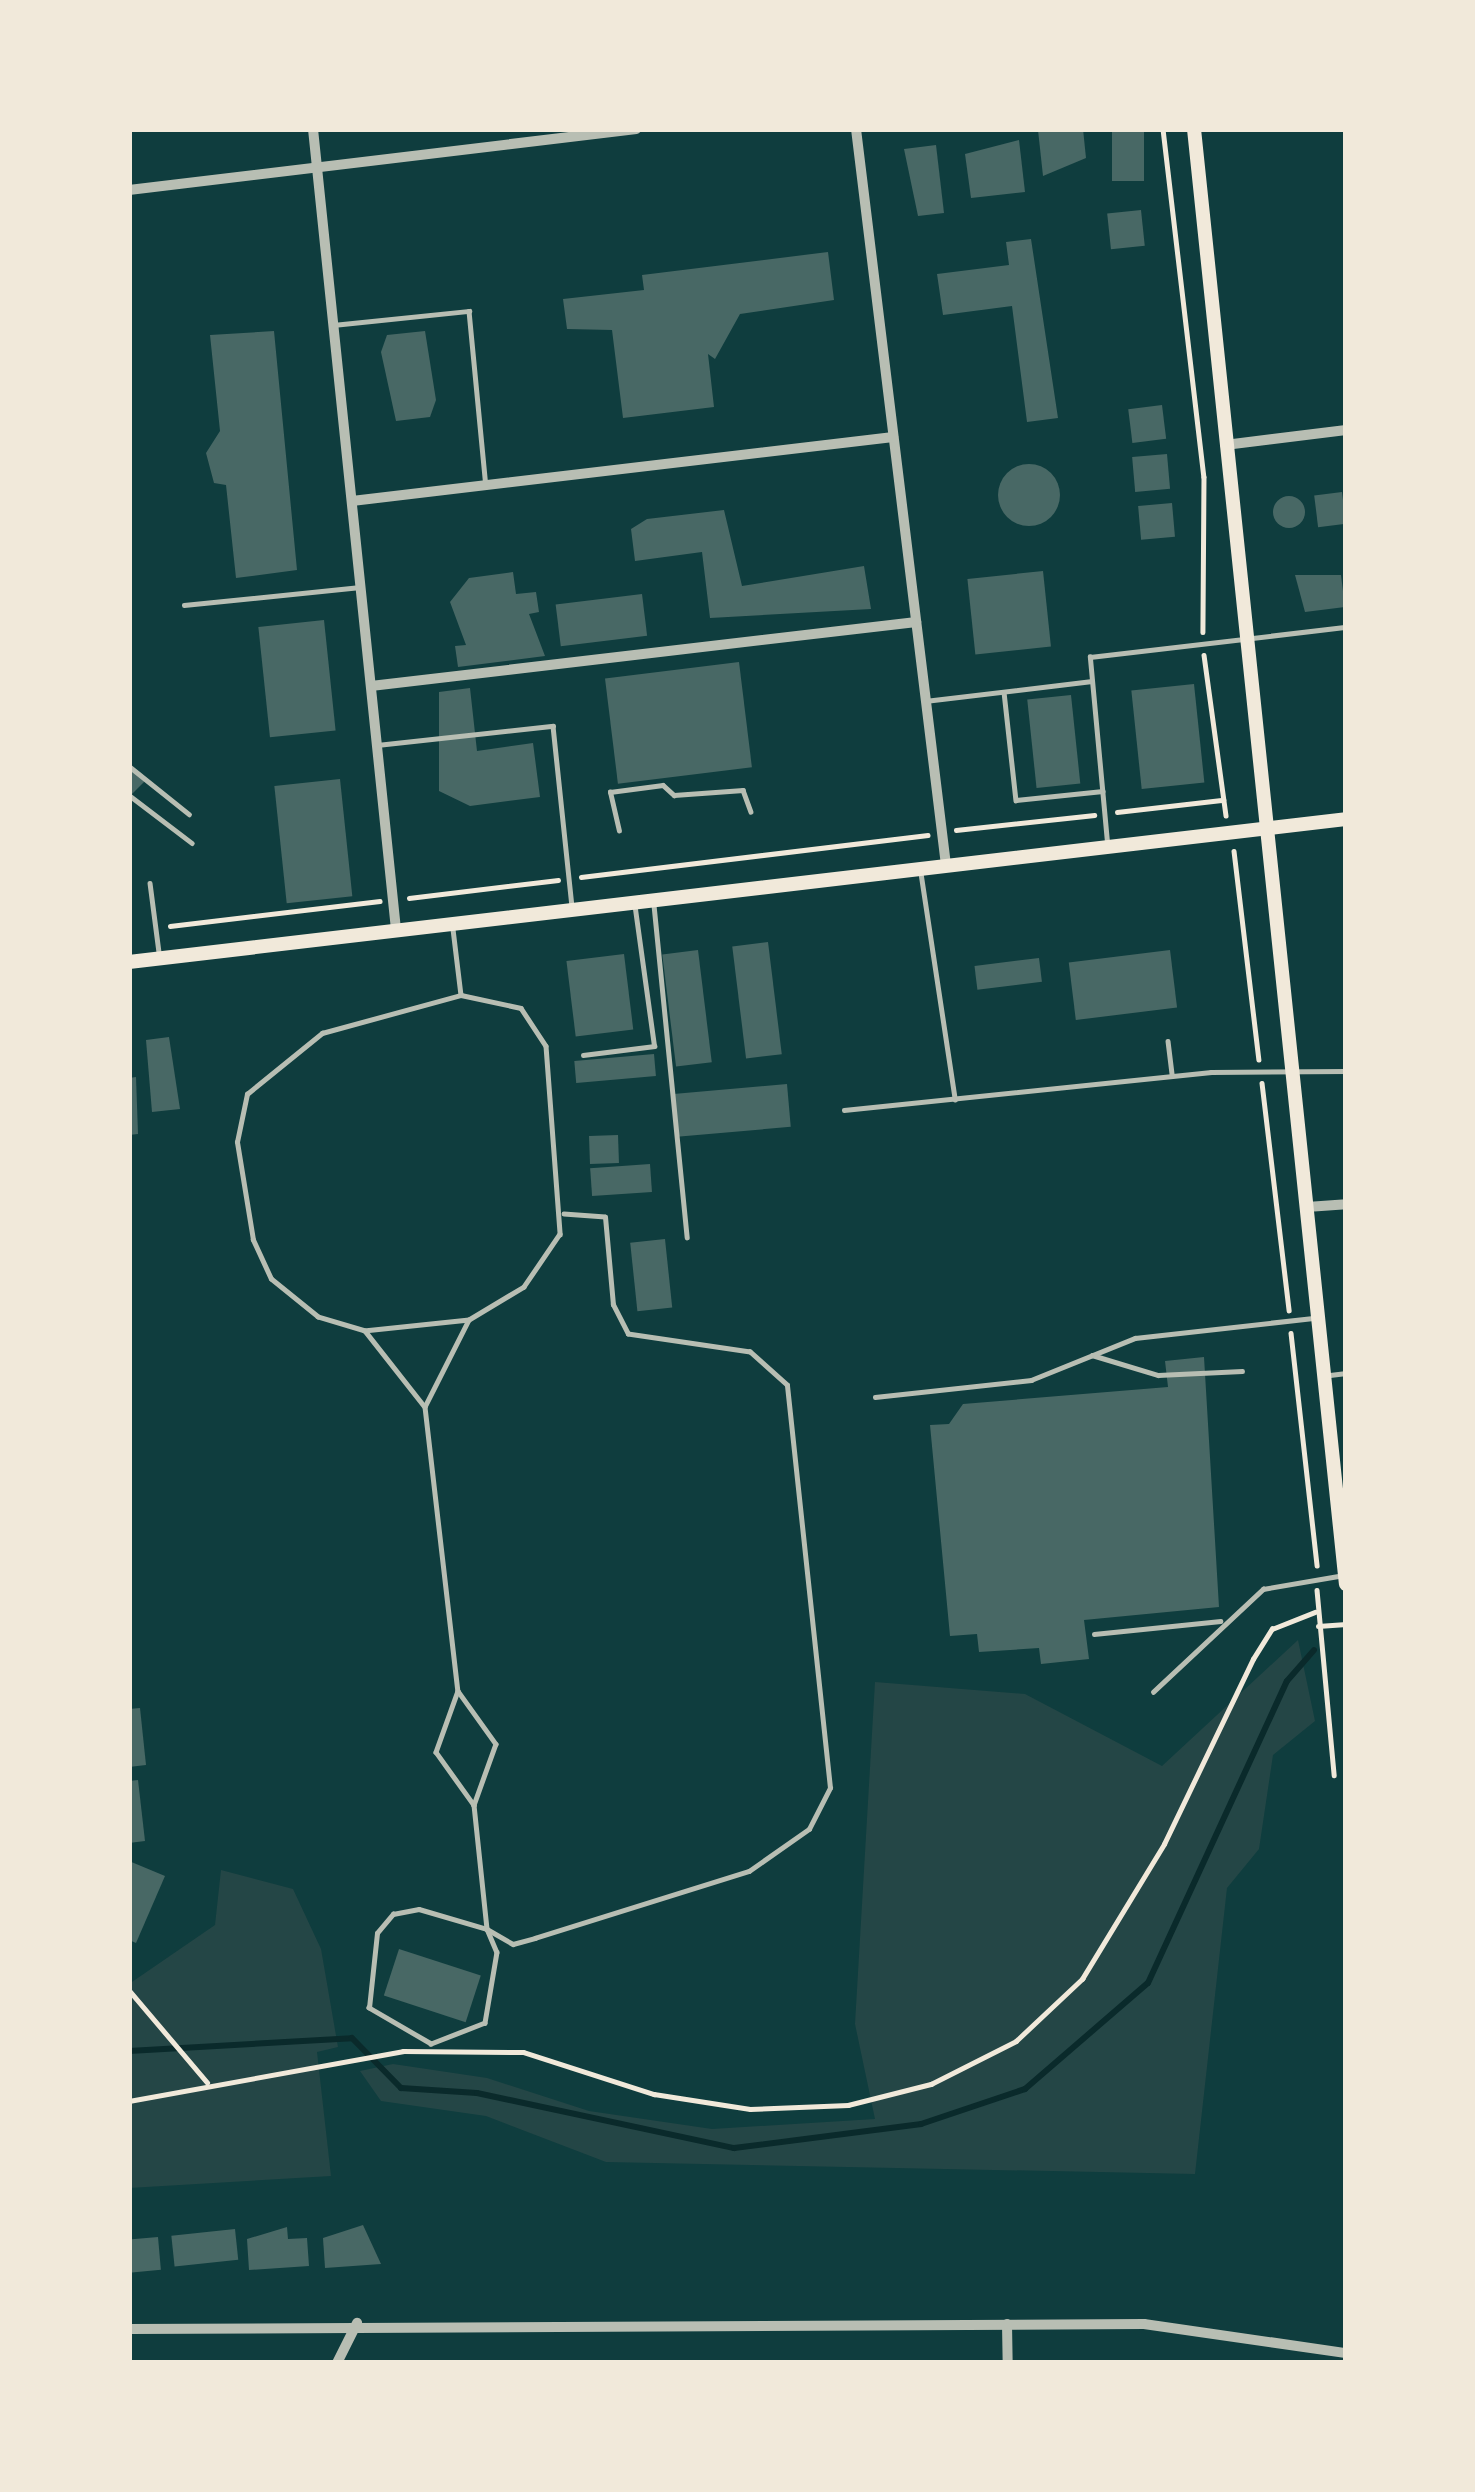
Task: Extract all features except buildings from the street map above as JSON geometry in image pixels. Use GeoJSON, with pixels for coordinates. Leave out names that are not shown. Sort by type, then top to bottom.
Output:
{"type":"FeatureCollection","features":[{"type":"Feature","properties":{"kind":"main road"},"geometry":{"type":"LineString","coordinates":[[1194,129],[1346,1584]]}},
{"type":"Feature","properties":{"kind":"main road"},"geometry":{"type":"LineString","coordinates":[[129,962],[1346,819]]}},
{"type":"Feature","properties":{"kind":"street"},"geometry":{"type":"LineString","coordinates":[[313,129],[396,929]]}},
{"type":"Feature","properties":{"kind":"street"},"geometry":{"type":"LineString","coordinates":[[129,190],[636,129]]}},
{"type":"Feature","properties":{"kind":"street"},"geometry":{"type":"LineString","coordinates":[[856,129],[946,865]]}},
{"type":"Feature","properties":{"kind":"street"},"geometry":{"type":"LineString","coordinates":[[1225,445],[1346,430]]}},
{"type":"Feature","properties":{"kind":"street"},"geometry":{"type":"LineString","coordinates":[[352,501],[893,437]]}},
{"type":"Feature","properties":{"kind":"street"},"geometry":{"type":"LineString","coordinates":[[371,686],[916,622]]}},
{"type":"Feature","properties":{"kind":"street"},"geometry":{"type":"LineString","coordinates":[[1307,1207],[1346,1204]]}},
{"type":"Feature","properties":{"kind":"street"},"geometry":{"type":"LineString","coordinates":[[337,2363],[357,2323]]}},
{"type":"Feature","properties":{"kind":"street"},"geometry":{"type":"LineString","coordinates":[[129,2329],[357,2323],[1007,2324],[1220,2330],[1346,2353]]}},
{"type":"Feature","properties":{"kind":"street"},"geometry":{"type":"LineString","coordinates":[[1007,2324],[1008,2363]]}},
{"type":"Feature","properties":{"kind":"lane"},"geometry":{"type":"LineString","coordinates":[[333,325],[469,311],[486,485]]}},
{"type":"Feature","properties":{"kind":"lane"},"geometry":{"type":"LineString","coordinates":[[184,605],[360,587]]}},
{"type":"Feature","properties":{"kind":"lane"},"geometry":{"type":"LineString","coordinates":[[1108,845],[1090,657],[1346,627]]}},
{"type":"Feature","properties":{"kind":"lane"},"geometry":{"type":"LineString","coordinates":[[926,701],[1093,681]]}},
{"type":"Feature","properties":{"kind":"lane"},"geometry":{"type":"LineString","coordinates":[[1004,692],[1016,800],[1103,791]]}},
{"type":"Feature","properties":{"kind":"lane"},"geometry":{"type":"LineString","coordinates":[[377,745],[553,726],[572,908]]}},
{"type":"Feature","properties":{"kind":"lane"},"geometry":{"type":"LineString","coordinates":[[129,766],[189,814]]}},
{"type":"Feature","properties":{"kind":"lane"},"geometry":{"type":"LineString","coordinates":[[619,831],[610,792],[743,790],[751,812]]}},
{"type":"Feature","properties":{"kind":"lane"},"geometry":{"type":"LineString","coordinates":[[129,795],[192,843]]}},
{"type":"Feature","properties":{"kind":"lane"},"geometry":{"type":"LineString","coordinates":[[920,868],[955,1099]]}},
{"type":"Feature","properties":{"kind":"lane"},"geometry":{"type":"LineString","coordinates":[[150,883],[160,958]]}},
{"type":"Feature","properties":{"kind":"lane"},"geometry":{"type":"LineString","coordinates":[[653,899],[687,1237]]}},
{"type":"Feature","properties":{"kind":"lane"},"geometry":{"type":"LineString","coordinates":[[584,1055],[653,1046],[634,902]]}},
{"type":"Feature","properties":{"kind":"lane"},"geometry":{"type":"LineString","coordinates":[[453,923],[461,995]]}},
{"type":"Feature","properties":{"kind":"lane"},"geometry":{"type":"LineString","coordinates":[[425,1407],[469,1320],[537,1272],[564,1214],[539,1028],[520,1008],[461,995],[296,1047],[248,1094],[238,1123],[253,1240],[271,1279],[318,1317],[365,1331],[469,1320]]}},
{"type":"Feature","properties":{"kind":"lane"},"geometry":{"type":"LineString","coordinates":[[1168,1041],[1172,1076]]}},
{"type":"Feature","properties":{"kind":"lane"},"geometry":{"type":"LineString","coordinates":[[844,1110],[1172,1076],[1261,1079],[1346,1071]]}},
{"type":"Feature","properties":{"kind":"lane"},"geometry":{"type":"LineString","coordinates":[[458,1691],[496,1744],[474,1804],[487,1929],[493,1984],[484,2023],[468,2037],[430,2044],[369,2008],[377,1934],[393,1914],[419,1910],[487,1929],[513,1943],[748,1871],[809,1828],[831,1772],[787,1385],[750,1352],[628,1334],[613,1305],[605,1217],[564,1214]]}},
{"type":"Feature","properties":{"kind":"lane"},"geometry":{"type":"LineString","coordinates":[[875,1396],[1031,1380],[1135,1338],[1319,1318]]}},
{"type":"Feature","properties":{"kind":"lane"},"geometry":{"type":"LineString","coordinates":[[365,1331],[425,1407],[458,1691],[436,1752],[474,1804]]}},
{"type":"Feature","properties":{"kind":"lane"},"geometry":{"type":"LineString","coordinates":[[1092,1355],[1158,1375],[1242,1371]]}},
{"type":"Feature","properties":{"kind":"lane"},"geometry":{"type":"LineString","coordinates":[[1324,1376],[1346,1373]]}},
{"type":"Feature","properties":{"kind":"lane"},"geometry":{"type":"LineString","coordinates":[[1153,1692],[1221,1621],[1263,1589],[1345,1575]]}},
{"type":"Feature","properties":{"kind":"lane"},"geometry":{"type":"LineString","coordinates":[[1094,1634],[1221,1621]]}},
{"type":"Feature","properties":{"kind":"path"},"geometry":{"type":"LineString","coordinates":[[156,928],[1223,800],[1203,645],[1204,477],[1163,129]]}},
{"type":"Feature","properties":{"kind":"path"},"geometry":{"type":"LineString","coordinates":[[1238,866],[1318,1577],[1316,1612],[1334,1775]]}},
{"type":"Feature","properties":{"kind":"path"},"geometry":{"type":"LineString","coordinates":[[129,2101],[207,2082],[382,2054],[523,2052],[697,2104],[796,2110],[896,2098],[976,2064],[1082,1978],[1165,1844],[1263,1644],[1291,1617],[1316,1612]]}},
{"type":"Feature","properties":{"kind":"path"},"geometry":{"type":"LineString","coordinates":[[1318,1626],[1346,1624]]}},
{"type":"Feature","properties":{"kind":"path"},"geometry":{"type":"LineString","coordinates":[[129,1990],[207,2082]]}},
{"type":"Feature","properties":{"kind":"shaded area"},"geometry":{"type":"Polygon","coordinates":[[[1298,1640],[1315,1721],[1273,1755],[1259,1849],[1227,1888],[1195,2174],[606,2162],[486,2116],[381,2101],[360,2071],[393,2064],[487,2078],[589,2111],[712,2129],[875,2119],[855,2024],[875,1682],[1025,1694],[1162,1766],[1298,1640]]]}},
{"type":"Feature","properties":{"kind":"shaded area"},"geometry":{"type":"Polygon","coordinates":[[[221,1870],[293,1889],[321,1949],[338,2047],[317,2052],[331,2176],[129,2188],[129,1984],[215,1925],[221,1870]]]}},
{"type":"Feature","properties":{"kind":"waterway"},"geometry":{"type":"LineString","coordinates":[[129,2051],[352,2038],[401,2088],[477,2093],[734,2148],[921,2124],[1025,2089],[1148,1983],[1287,1681],[1314,1650]]}}]}
